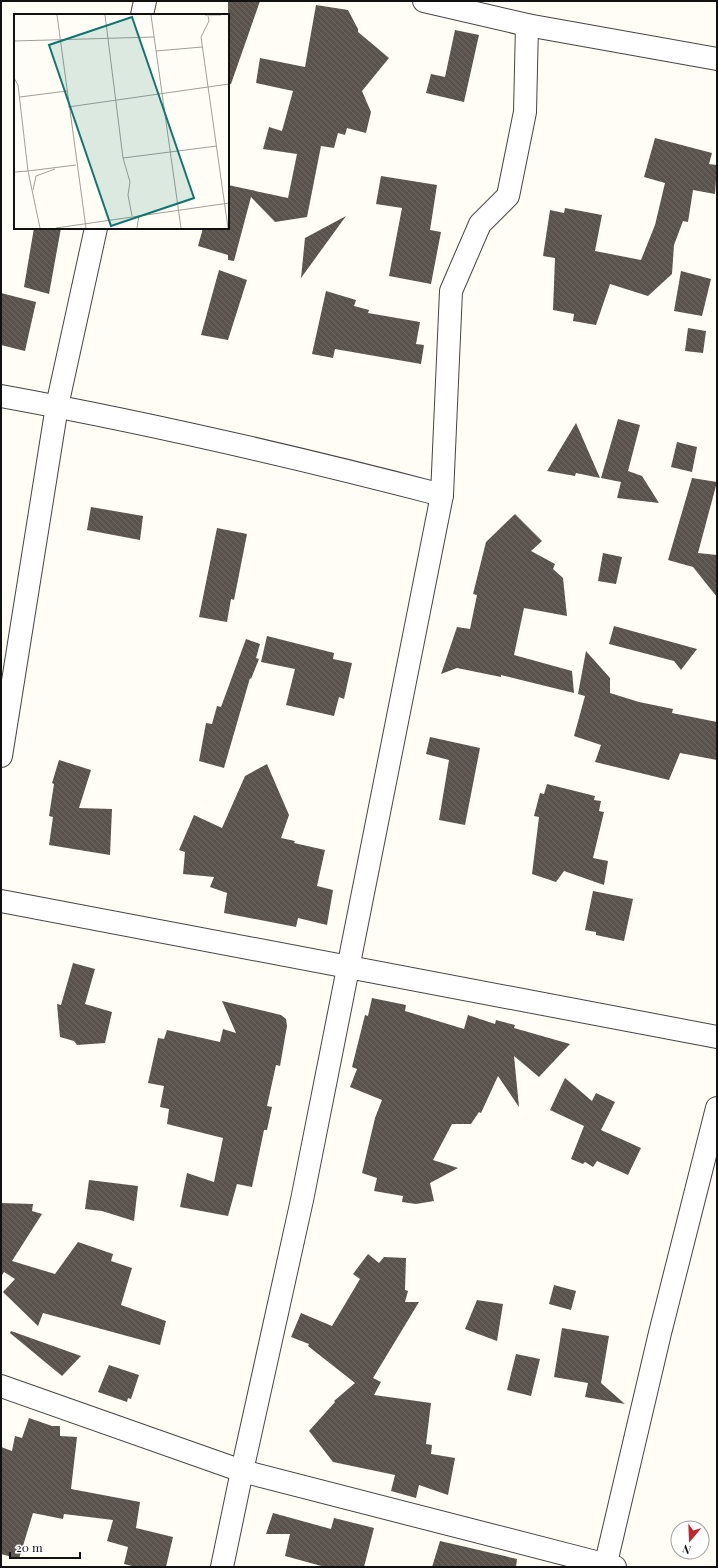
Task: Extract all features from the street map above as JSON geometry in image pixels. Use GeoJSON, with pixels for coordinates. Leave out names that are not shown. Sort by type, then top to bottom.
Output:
{"type":"FeatureCollection","features":[{"type":"Feature","properties":{"kind":"street"},"geometry":{"type":"LineString","coordinates":[[142,14],[145,1]]}},
{"type":"Feature","properties":{"kind":"street"},"geometry":{"type":"LineString","coordinates":[[424,1],[474,6],[527,25],[717,59]]}},
{"type":"Feature","properties":{"kind":"street"},"geometry":{"type":"LineString","coordinates":[[222,1567],[302,1200],[442,495],[451,291],[480,224],[508,196],[525,112],[527,25]]}},
{"type":"Feature","properties":{"kind":"street"},"geometry":{"type":"LineString","coordinates":[[1,756],[57,406],[96,229]]}},
{"type":"Feature","properties":{"kind":"street"},"geometry":{"type":"LineString","coordinates":[[1,396],[57,406],[306,460],[442,495]]}},
{"type":"Feature","properties":{"kind":"street"},"geometry":{"type":"LineString","coordinates":[[1,901],[717,1037]]}},
{"type":"Feature","properties":{"kind":"street"},"geometry":{"type":"LineString","coordinates":[[1,1386],[242,1471],[609,1566],[658,1340],[710,1164],[717,1108]]}},
{"type":"Feature","properties":{"kind":"building"},"geometry":{"type":"Polygon","coordinates":[[[228,1],[260,1],[231,84],[229,83],[228,1]]]}},
{"type":"Feature","properties":{"kind":"building"},"geometry":{"type":"Polygon","coordinates":[[[316,5],[348,10],[358,29],[358,32],[389,58],[362,91],[371,112],[366,133],[347,128],[345,135],[338,133],[334,148],[321,146],[307,217],[275,222],[251,197],[234,261],[228,260],[228,255],[198,246],[203,229],[229,229],[229,185],[288,198],[297,154],[263,149],[269,127],[282,131],[293,91],[256,83],[260,58],[305,67],[316,5]]]}},
{"type":"Feature","properties":{"kind":"building"},"geometry":{"type":"Polygon","coordinates":[[[455,30],[479,35],[464,102],[426,93],[431,74],[445,77],[455,30]]]}},
{"type":"Feature","properties":{"kind":"building"},"geometry":{"type":"Polygon","coordinates":[[[655,138],[712,153],[709,164],[717,165],[715,194],[693,190],[688,222],[683,221],[674,245],[672,274],[648,296],[610,284],[596,325],[573,321],[574,314],[553,310],[555,258],[543,256],[550,210],[564,213],[565,208],[602,215],[595,251],[641,260],[655,225],[665,183],[644,177],[655,138]]]}},
{"type":"Feature","properties":{"kind":"building"},"geometry":{"type":"Polygon","coordinates":[[[381,176],[437,185],[430,230],[441,232],[431,284],[389,276],[402,208],[376,204],[381,176]]]}},
{"type":"Feature","properties":{"kind":"building"},"geometry":{"type":"Polygon","coordinates":[[[346,216],[301,278],[305,238],[346,216]]]}},
{"type":"Feature","properties":{"kind":"building"},"geometry":{"type":"Polygon","coordinates":[[[34,229],[61,229],[49,294],[24,287],[34,229]]]}},
{"type":"Feature","properties":{"kind":"building"},"geometry":{"type":"Polygon","coordinates":[[[219,270],[247,280],[228,340],[201,335],[219,270]]]}},
{"type":"Feature","properties":{"kind":"building"},"geometry":{"type":"Polygon","coordinates":[[[681,271],[711,279],[702,316],[674,311],[681,271]]]}},
{"type":"Feature","properties":{"kind":"building"},"geometry":{"type":"Polygon","coordinates":[[[326,291],[356,300],[354,306],[369,310],[368,313],[420,322],[416,344],[424,345],[421,364],[335,349],[333,358],[312,354],[326,291]]]}},
{"type":"Feature","properties":{"kind":"building"},"geometry":{"type":"Polygon","coordinates":[[[1,293],[36,302],[25,351],[1,345],[1,293]]]}},
{"type":"Feature","properties":{"kind":"building"},"geometry":{"type":"Polygon","coordinates":[[[688,328],[706,331],[703,353],[685,351],[688,328]]]}},
{"type":"Feature","properties":{"kind":"building"},"geometry":{"type":"Polygon","coordinates":[[[618,419],[640,425],[628,471],[642,476],[659,503],[617,498],[621,482],[601,478],[618,419]]]}},
{"type":"Feature","properties":{"kind":"building"},"geometry":{"type":"Polygon","coordinates":[[[576,423],[600,478],[576,473],[575,476],[547,471],[576,423]]]}},
{"type":"Feature","properties":{"kind":"building"},"geometry":{"type":"Polygon","coordinates":[[[677,442],[697,447],[692,472],[671,467],[677,442]]]}},
{"type":"Feature","properties":{"kind":"building"},"geometry":{"type":"Polygon","coordinates":[[[692,478],[717,482],[698,553],[717,555],[717,597],[693,567],[668,560],[692,478]]]}},
{"type":"Feature","properties":{"kind":"building"},"geometry":{"type":"Polygon","coordinates":[[[91,507],[143,516],[140,540],[87,530],[91,507]]]}},
{"type":"Feature","properties":{"kind":"building"},"geometry":{"type":"Polygon","coordinates":[[[515,514],[542,541],[531,551],[555,564],[553,569],[563,578],[567,616],[524,608],[514,655],[572,671],[574,693],[501,675],[501,677],[457,668],[441,674],[457,627],[470,629],[477,595],[473,594],[486,542],[515,514]]]}},
{"type":"Feature","properties":{"kind":"building"},"geometry":{"type":"Polygon","coordinates":[[[217,528],[247,534],[234,600],[231,599],[227,622],[199,617],[217,528]]]}},
{"type":"Feature","properties":{"kind":"building"},"geometry":{"type":"Polygon","coordinates":[[[603,553],[622,557],[616,584],[598,581],[603,553]]]}},
{"type":"Feature","properties":{"kind":"building"},"geometry":{"type":"Polygon","coordinates":[[[614,626],[697,649],[681,670],[674,661],[609,644],[614,626]]]}},
{"type":"Feature","properties":{"kind":"building"},"geometry":{"type":"Polygon","coordinates":[[[267,636],[334,653],[333,659],[352,663],[344,699],[339,697],[334,716],[286,705],[295,669],[261,662],[267,636]]]}},
{"type":"Feature","properties":{"kind":"building"},"geometry":{"type":"Polygon","coordinates":[[[246,639],[260,644],[256,658],[259,659],[251,679],[250,678],[224,768],[199,761],[206,723],[212,724],[217,706],[221,707],[246,639]]]}},
{"type":"Feature","properties":{"kind":"building"},"geometry":{"type":"Polygon","coordinates":[[[586,651],[610,678],[610,693],[639,702],[673,709],[672,713],[717,722],[717,760],[680,753],[669,780],[595,762],[601,745],[574,736],[585,696],[578,694],[586,651]]]}},
{"type":"Feature","properties":{"kind":"building"},"geometry":{"type":"Polygon","coordinates":[[[430,737],[480,748],[465,825],[439,820],[449,760],[426,754],[430,737]]]}},
{"type":"Feature","properties":{"kind":"building"},"geometry":{"type":"Polygon","coordinates":[[[59,760],[91,770],[79,808],[112,809],[110,855],[49,845],[53,817],[49,816],[54,784],[52,783],[59,760]]]}},
{"type":"Feature","properties":{"kind":"building"},"geometry":{"type":"Polygon","coordinates":[[[267,764],[289,815],[281,838],[295,841],[294,843],[325,850],[317,886],[333,890],[327,925],[298,918],[296,927],[224,913],[227,893],[210,887],[214,877],[183,874],[185,852],[179,850],[194,815],[222,828],[245,776],[267,764]]]}},
{"type":"Feature","properties":{"kind":"building"},"geometry":{"type":"Polygon","coordinates":[[[547,784],[595,796],[594,800],[601,801],[599,811],[604,812],[593,858],[608,861],[604,885],[564,871],[556,882],[532,874],[539,817],[534,816],[540,793],[544,794],[547,784]]]}},
{"type":"Feature","properties":{"kind":"building"},"geometry":{"type":"Polygon","coordinates":[[[593,891],[633,899],[624,941],[596,935],[596,932],[585,930],[593,891]]]}},
{"type":"Feature","properties":{"kind":"building"},"geometry":{"type":"Polygon","coordinates":[[[73,963],[95,969],[85,1004],[112,1012],[105,1043],[77,1045],[74,1041],[60,1037],[57,1004],[61,1005],[73,963]]]}},
{"type":"Feature","properties":{"kind":"building"},"geometry":{"type":"Polygon","coordinates":[[[372,998],[406,1005],[405,1011],[464,1029],[468,1015],[495,1024],[496,1020],[515,1025],[514,1028],[570,1044],[539,1077],[514,1056],[519,1107],[498,1076],[481,1113],[479,1112],[471,1124],[452,1124],[433,1160],[458,1168],[430,1183],[434,1201],[416,1204],[402,1202],[403,1196],[374,1191],[377,1178],[362,1173],[375,1118],[382,1100],[350,1087],[357,1069],[352,1067],[365,1015],[368,1016],[372,998]]]}},
{"type":"Feature","properties":{"kind":"building"},"geometry":{"type":"Polygon","coordinates":[[[222,1001],[281,1015],[286,1019],[287,1026],[280,1066],[276,1065],[267,1106],[272,1107],[267,1130],[264,1130],[252,1187],[237,1184],[228,1216],[180,1207],[187,1173],[214,1182],[223,1138],[167,1124],[169,1109],[160,1107],[164,1086],[148,1083],[158,1038],[164,1039],[167,1030],[220,1042],[223,1029],[236,1033],[222,1001]]]}},
{"type":"Feature","properties":{"kind":"building"},"geometry":{"type":"Polygon","coordinates":[[[565,1078],[592,1101],[596,1093],[615,1102],[601,1130],[641,1148],[628,1175],[597,1161],[593,1167],[585,1162],[583,1164],[571,1159],[584,1126],[550,1110],[565,1078]]]}},
{"type":"Feature","properties":{"kind":"building"},"geometry":{"type":"Polygon","coordinates":[[[89,1180],[138,1186],[134,1221],[102,1211],[85,1209],[89,1180]]]}},
{"type":"Feature","properties":{"kind":"building"},"geometry":{"type":"Polygon","coordinates":[[[1,1203],[33,1204],[32,1211],[42,1214],[12,1261],[55,1274],[78,1242],[113,1254],[111,1261],[132,1268],[121,1305],[166,1321],[160,1345],[43,1313],[38,1326],[3,1292],[15,1279],[4,1272],[1,1277],[1,1203]]]}},
{"type":"Feature","properties":{"kind":"building"},"geometry":{"type":"Polygon","coordinates":[[[368,1254],[379,1263],[384,1257],[406,1258],[405,1290],[408,1291],[405,1302],[419,1302],[373,1378],[381,1382],[374,1395],[431,1403],[426,1444],[432,1445],[431,1454],[455,1458],[448,1495],[419,1485],[416,1498],[391,1491],[395,1475],[333,1462],[309,1431],[335,1402],[334,1401],[355,1383],[308,1346],[309,1344],[291,1337],[301,1313],[332,1326],[360,1279],[353,1274],[368,1254]]]}},
{"type":"Feature","properties":{"kind":"building"},"geometry":{"type":"Polygon","coordinates":[[[554,1285],[576,1291],[571,1310],[549,1304],[554,1285]]]}},
{"type":"Feature","properties":{"kind":"building"},"geometry":{"type":"Polygon","coordinates":[[[477,1300],[503,1304],[497,1341],[465,1329],[477,1300]]]}},
{"type":"Feature","properties":{"kind":"building"},"geometry":{"type":"Polygon","coordinates":[[[562,1328],[609,1336],[601,1383],[625,1404],[585,1397],[588,1383],[554,1377],[562,1328]]]}},
{"type":"Feature","properties":{"kind":"building"},"geometry":{"type":"Polygon","coordinates":[[[11,1331],[81,1356],[62,1376],[10,1333],[11,1331]]]}},
{"type":"Feature","properties":{"kind":"building"},"geometry":{"type":"Polygon","coordinates":[[[516,1354],[540,1359],[531,1396],[507,1390],[516,1354]]]}},
{"type":"Feature","properties":{"kind":"building"},"geometry":{"type":"Polygon","coordinates":[[[109,1365],[139,1375],[131,1399],[128,1398],[127,1402],[98,1392],[109,1365]]]}},
{"type":"Feature","properties":{"kind":"building"},"geometry":{"type":"Polygon","coordinates":[[[29,1418],[52,1426],[60,1426],[60,1436],[77,1437],[71,1489],[140,1502],[136,1528],[173,1537],[166,1567],[136,1567],[124,1564],[128,1547],[107,1541],[113,1520],[64,1514],[63,1519],[33,1513],[19,1559],[1,1554],[1,1447],[12,1451],[15,1436],[22,1438],[29,1418]]]}},
{"type":"Feature","properties":{"kind":"building"},"geometry":{"type":"Polygon","coordinates":[[[273,1513],[331,1529],[334,1518],[374,1528],[364,1567],[325,1567],[285,1556],[290,1534],[266,1534],[273,1513]]]}},
{"type":"Feature","properties":{"kind":"building"},"geometry":{"type":"Polygon","coordinates":[[[440,1541],[517,1559],[516,1567],[432,1567],[440,1541]]]}}]}
